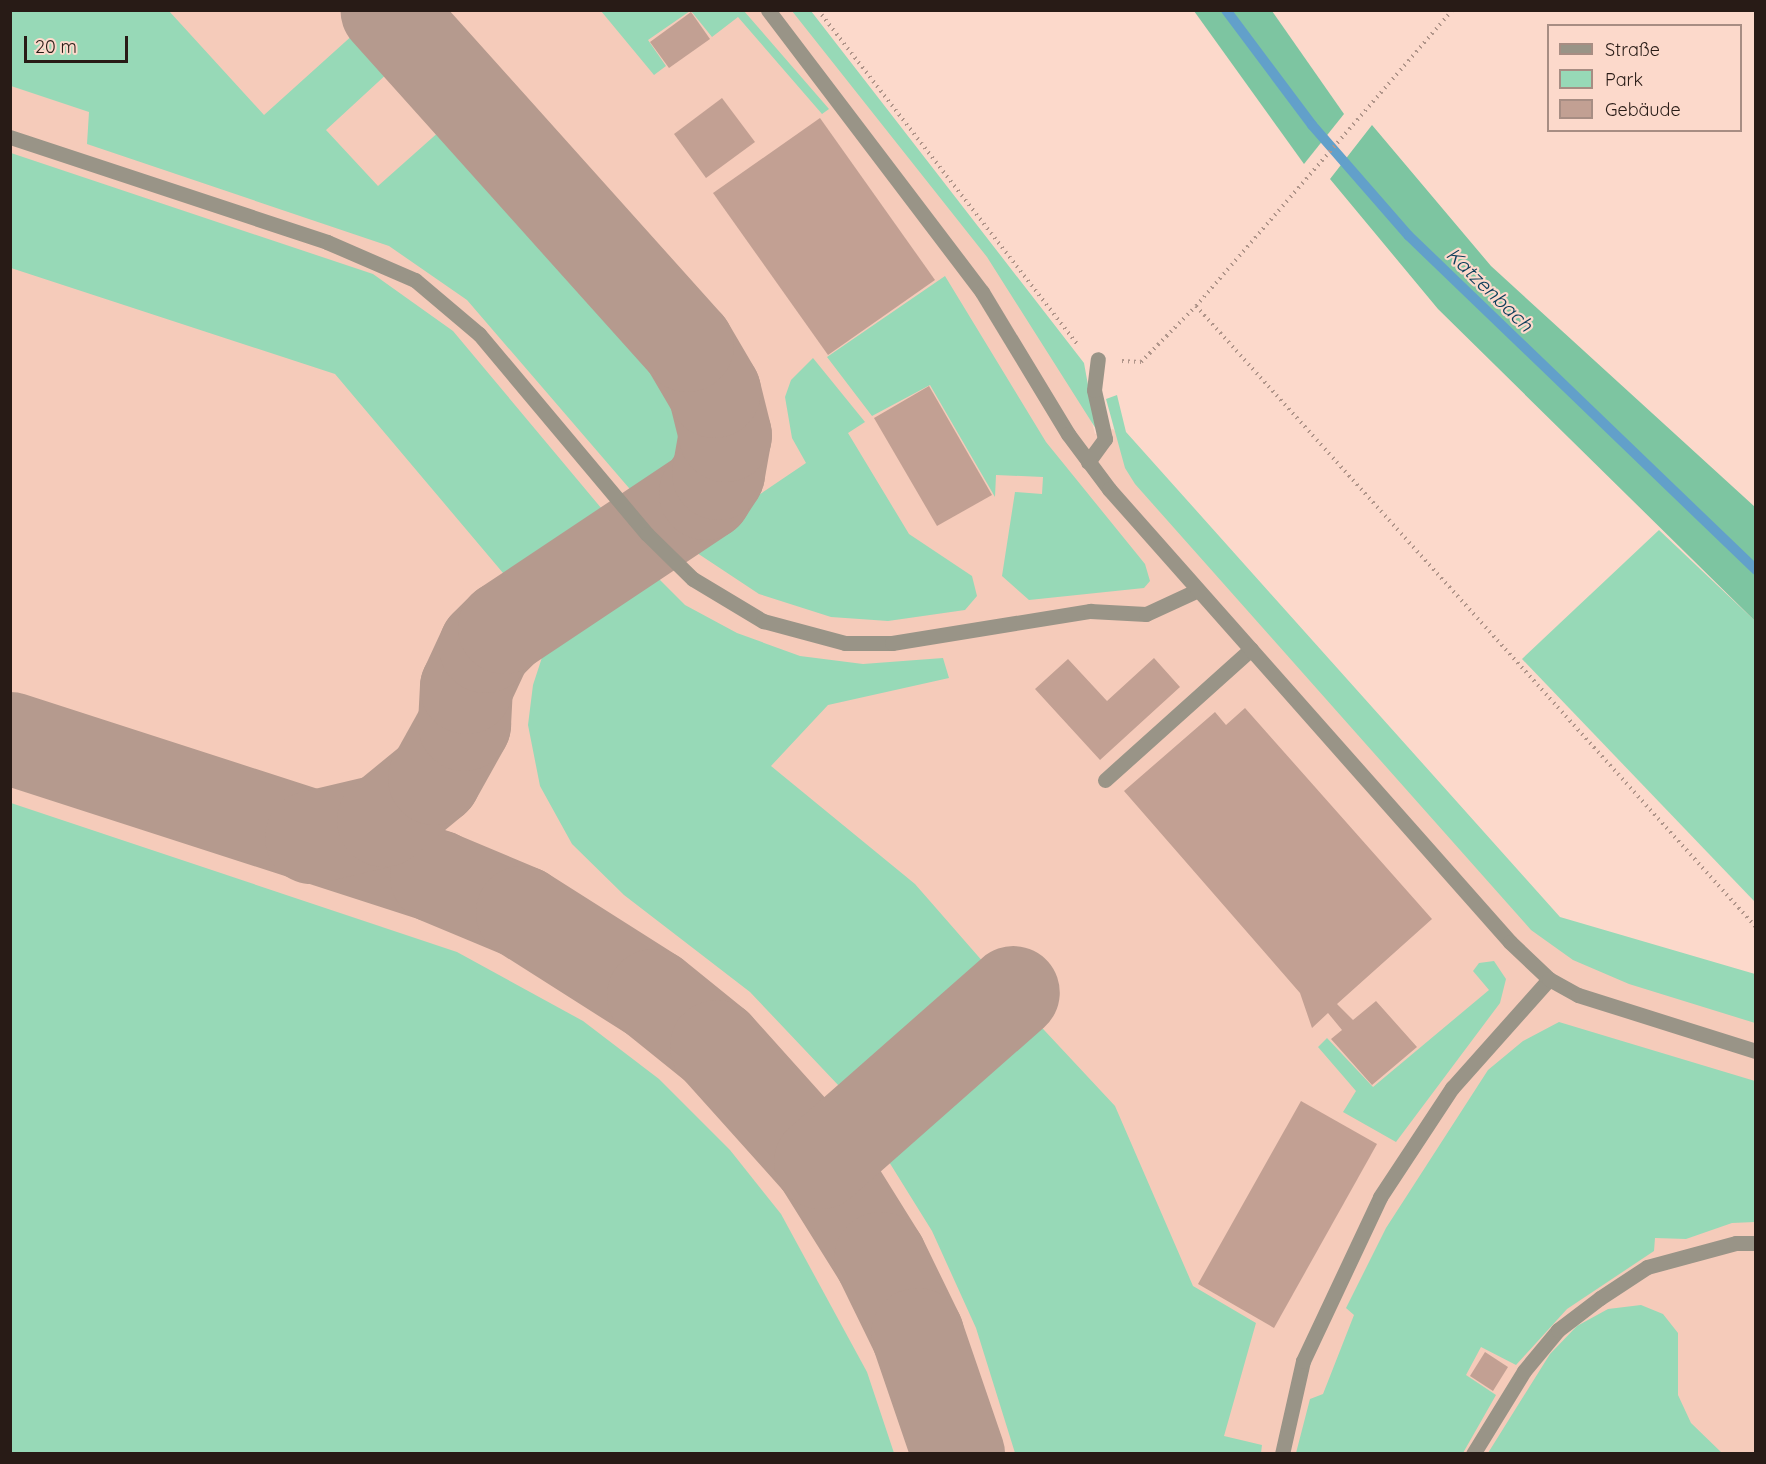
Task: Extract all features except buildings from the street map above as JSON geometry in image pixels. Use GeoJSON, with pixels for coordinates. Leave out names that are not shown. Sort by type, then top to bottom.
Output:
{"type":"FeatureCollection","features":[{"type":"Feature","properties":{"kind":"street"},"geometry":{"type":"LineString","coordinates":[[768,10],[982,292],[1088,462],[1198,590],[1510,942],[1549,979],[1602,1005],[1755,1051]]}},
{"type":"Feature","properties":{"kind":"street"},"geometry":{"type":"LineString","coordinates":[[10,137],[327,242],[415,280],[479,334],[647,534],[693,579],[763,621],[845,643],[892,643],[1090,611],[1146,614],[1198,590]]}},
{"type":"Feature","properties":{"kind":"street"},"geometry":{"type":"LineString","coordinates":[[1088,462],[1104,439],[1094,390],[1098,359]]}},
{"type":"Feature","properties":{"kind":"street"},"geometry":{"type":"LineString","coordinates":[[1105,780],[1251,649]]}},
{"type":"Feature","properties":{"kind":"street"},"geometry":{"type":"LineString","coordinates":[[1282,1454],[1303,1361],[1380,1197],[1452,1088],[1549,979]]}},
{"type":"Feature","properties":{"kind":"street"},"geometry":{"type":"LineString","coordinates":[[1473,1454],[1531,1363],[1558,1330],[1600,1298],[1647,1267],[1755,1243]]}},
{"type":"Feature","properties":{"kind":"path"},"geometry":{"type":"LineString","coordinates":[[818,10],[1077,344],[1098,359],[1141,363],[1196,306],[1326,160],[1452,10]]}},
{"type":"Feature","properties":{"kind":"path"},"geometry":{"type":"LineString","coordinates":[[1196,306],[1755,927]]}},
{"type":"Feature","properties":{"kind":"shaded area"},"geometry":{"type":"Polygon","coordinates":[[[11,11],[800,11],[1078,367],[1095,434],[1113,429],[1559,925],[1755,983],[1755,1453],[11,1453],[11,11]]]}},
{"type":"Feature","properties":{"kind":"green space"},"geometry":{"type":"Polygon","coordinates":[[[11,10],[169,11],[264,115],[355,33],[390,71],[326,130],[378,186],[441,130],[642,361],[683,417],[675,461],[665,478],[641,502],[467,300],[389,246],[87,144],[89,112],[11,86],[11,10]]]}},
{"type":"Feature","properties":{"kind":"green space"},"geometry":{"type":"Polygon","coordinates":[[[601,11],[690,11],[648,40],[666,66],[654,75],[601,11]]]}},
{"type":"Feature","properties":{"kind":"green space"},"geometry":{"type":"Polygon","coordinates":[[[691,11],[744,11],[829,109],[822,114],[738,17],[712,37],[691,11]]]}},
{"type":"Feature","properties":{"kind":"green space"},"geometry":{"type":"Polygon","coordinates":[[[792,11],[811,11],[1084,363],[1096,429],[987,257],[792,11]]]}},
{"type":"Feature","properties":{"kind":"green space"},"geometry":{"type":"Polygon","coordinates":[[[1194,11],[1272,11],[1344,114],[1304,164],[1194,11]]]}},
{"type":"Feature","properties":{"kind":"green space"},"geometry":{"type":"Polygon","coordinates":[[[1372,125],[1491,266],[1755,507],[1755,621],[1438,309],[1330,179],[1372,125]]]}},
{"type":"Feature","properties":{"kind":"green space"},"geometry":{"type":"Polygon","coordinates":[[[11,153],[373,274],[453,331],[612,521],[514,586],[335,374],[11,268],[11,153]]]}},
{"type":"Feature","properties":{"kind":"green space"},"geometry":{"type":"Polygon","coordinates":[[[945,276],[1046,442],[1145,564],[1150,581],[1144,588],[1029,600],[1002,576],[1015,492],[1042,494],[1043,477],[996,475],[995,497],[930,385],[872,416],[827,357],[945,276]]]}},
{"type":"Feature","properties":{"kind":"green space"},"geometry":{"type":"Polygon","coordinates":[[[813,358],[865,422],[848,433],[909,534],[972,576],[977,596],[965,610],[888,621],[831,617],[759,594],[685,545],[806,463],[792,438],[785,397],[791,380],[813,358]]]}},
{"type":"Feature","properties":{"kind":"green space"},"geometry":{"type":"Polygon","coordinates":[[[1117,395],[1126,432],[1560,917],[1755,974],[1755,1023],[1629,984],[1573,960],[1531,930],[1135,484],[1125,468],[1106,399],[1117,395]]]}},
{"type":"Feature","properties":{"kind":"green space"},"geometry":{"type":"Polygon","coordinates":[[[1659,530],[1755,621],[1755,902],[1522,659],[1659,530]]]}},
{"type":"Feature","properties":{"kind":"green space"},"geometry":{"type":"Polygon","coordinates":[[[651,571],[685,605],[737,633],[800,656],[863,664],[943,658],[949,678],[828,705],[771,766],[915,884],[998,979],[857,1105],[750,992],[624,895],[572,844],[540,786],[528,725],[533,685],[548,639],[651,571]]]}},
{"type":"Feature","properties":{"kind":"green space"},"geometry":{"type":"Polygon","coordinates":[[[11,803],[457,952],[583,1021],[659,1079],[730,1150],[781,1214],[867,1372],[894,1453],[11,1453],[11,803]]]}},
{"type":"Feature","properties":{"kind":"green space"},"geometry":{"type":"Polygon","coordinates":[[[1494,961],[1506,979],[1500,1003],[1396,1142],[1343,1112],[1356,1091],[1318,1047],[1327,1038],[1373,1087],[1489,990],[1473,971],[1479,963],[1494,961]]]}},
{"type":"Feature","properties":{"kind":"green space"},"geometry":{"type":"Polygon","coordinates":[[[1031,1016],[1115,1106],[1193,1286],[1256,1323],[1224,1436],[1262,1445],[1261,1453],[1015,1453],[976,1328],[932,1231],[881,1149],[1031,1016]]]}},
{"type":"Feature","properties":{"kind":"green space"},"geometry":{"type":"Polygon","coordinates":[[[1559,1022],[1755,1081],[1755,1222],[1732,1223],[1686,1239],[1655,1238],[1654,1251],[1567,1309],[1516,1365],[1481,1347],[1466,1375],[1496,1395],[1463,1453],[1296,1453],[1310,1399],[1323,1394],[1354,1315],[1346,1308],[1386,1228],[1488,1070],[1523,1041],[1559,1022]]]}},
{"type":"Feature","properties":{"kind":"green space"},"geometry":{"type":"Polygon","coordinates":[[[1641,1305],[1663,1314],[1678,1333],[1678,1395],[1691,1423],[1722,1453],[1488,1453],[1550,1354],[1577,1326],[1608,1309],[1641,1305]]]}},
{"type":"Feature","properties":{"kind":"waterway","name":"Katzenbach"},"geometry":{"type":"LineString","coordinates":[[1226,10],[1312,125],[1409,236],[1756,570]]}},
{"type":"Feature","properties":{"kind":"taxiway"},"geometry":{"type":"LineString","coordinates":[[311,837],[383,820],[434,778],[464,724],[466,687],[485,646],[504,627],[705,493],[718,473],[725,435],[714,391],[687,345],[386,10]]}},
{"type":"Feature","properties":{"kind":"taxiway"},"geometry":{"type":"LineString","coordinates":[[10,738],[436,876],[522,912],[653,995],[716,1046],[820,1162],[880,1258],[917,1334],[958,1454]]}},
{"type":"Feature","properties":{"kind":"taxiway"},"geometry":{"type":"LineString","coordinates":[[820,1162],[1013,992]]}}]}
